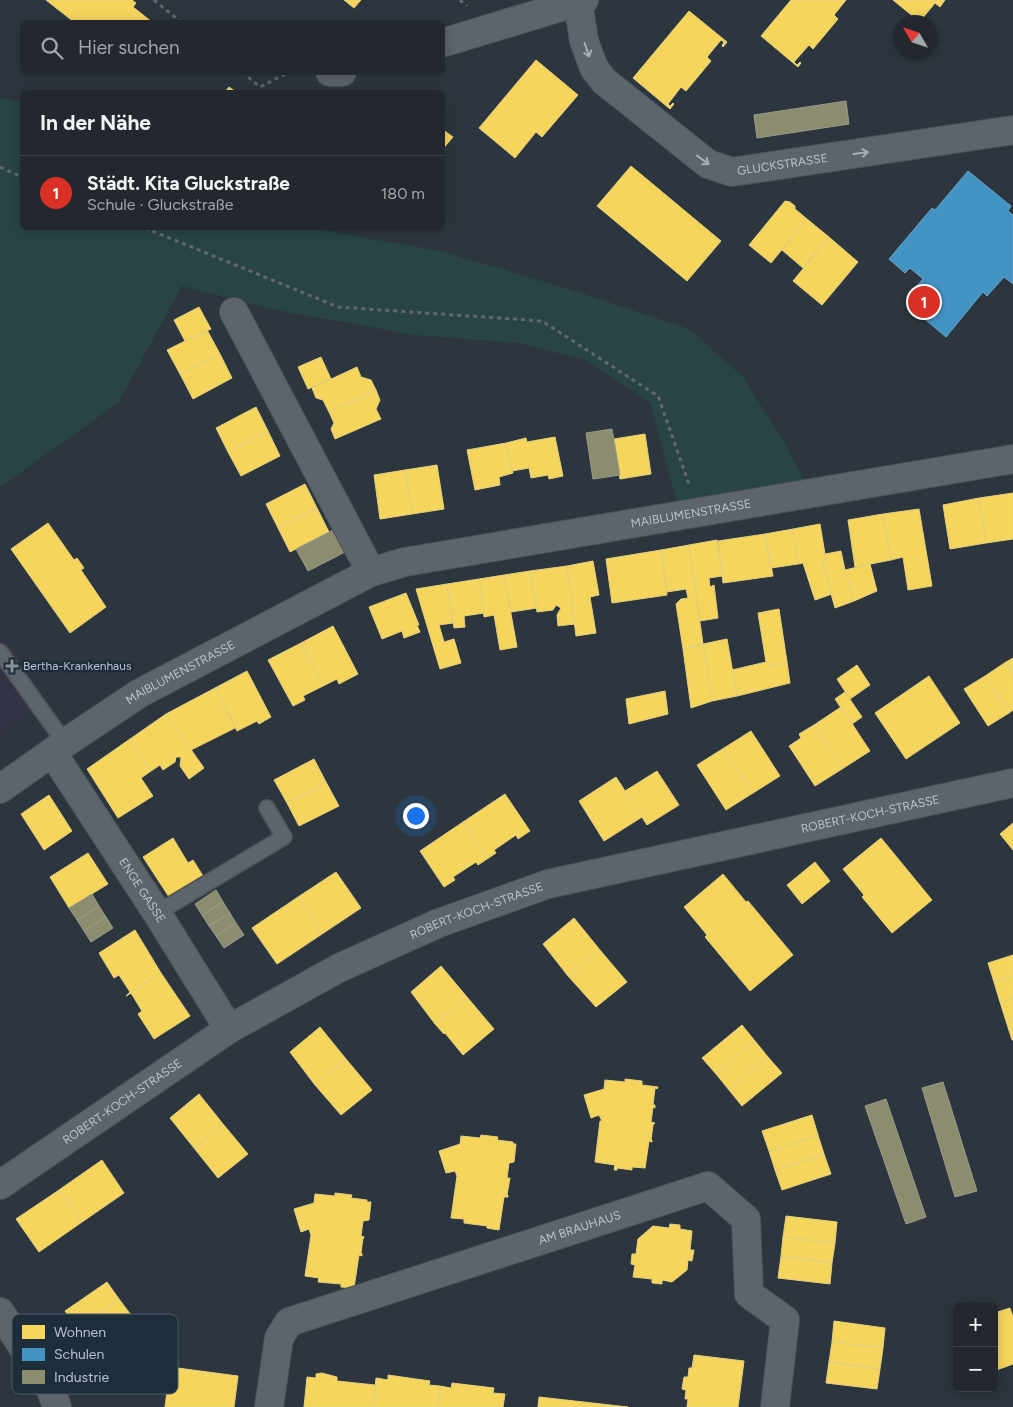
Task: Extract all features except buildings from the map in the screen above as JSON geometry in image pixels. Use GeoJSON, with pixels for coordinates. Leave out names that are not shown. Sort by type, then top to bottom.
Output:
{"type":"FeatureCollection","features":[{"type":"Feature","properties":{"kind":"street"},"geometry":{"type":"LineString","coordinates":[[445,42],[581,1]]}},
{"type":"Feature","properties":{"kind":"street","name":"GLUCKSTRASSE"},"geometry":{"type":"LineString","coordinates":[[581,1],[584,40],[594,68],[604,81],[708,164],[732,172],[1013,130]]}},
{"type":"Feature","properties":{"kind":"street"},"geometry":{"type":"LineString","coordinates":[[234,312],[371,572]]}},
{"type":"Feature","properties":{"kind":"street","name":"MAIBLUMENSTRASSE"},"geometry":{"type":"LineString","coordinates":[[0,789],[140,693],[371,572],[405,562],[1013,459]]}},
{"type":"Feature","properties":{"kind":"street","name":"ENGE GASSE"},"geometry":{"type":"LineString","coordinates":[[59,747],[157,913],[229,1029]]}},
{"type":"Feature","properties":{"kind":"street","name":"ROBERT-KOCH-STRASSE"},"geometry":{"type":"LineString","coordinates":[[0,1185],[229,1029],[339,968],[439,923],[548,884],[1013,783]]}},
{"type":"Feature","properties":{"kind":"street","name":"AM BRAUHAUS"},"geometry":{"type":"LineString","coordinates":[[269,1407],[279,1338],[289,1322],[708,1186],[746,1219],[749,1294],[785,1320],[775,1407]]}},
{"type":"Feature","properties":{"kind":"street"},"geometry":{"type":"LineString","coordinates":[[0,1312],[12,1330]]}},
{"type":"Feature","properties":{"kind":"street"},"geometry":{"type":"LineString","coordinates":[[52,1394],[57,1407]]}},
{"type":"Feature","properties":{"kind":"lane"},"geometry":{"type":"LineString","coordinates":[[0,652],[59,747]]}},
{"type":"Feature","properties":{"kind":"lane"},"geometry":{"type":"LineString","coordinates":[[157,913],[284,836],[267,808]]}},
{"type":"Feature","properties":{"kind":"path"},"geometry":{"type":"LineString","coordinates":[[154,0],[179,20]]}},
{"type":"Feature","properties":{"kind":"path"},"geometry":{"type":"LineString","coordinates":[[246,75],[260,87],[283,75]]}},
{"type":"Feature","properties":{"kind":"path"},"geometry":{"type":"LineString","coordinates":[[0,167],[20,175]]}},
{"type":"Feature","properties":{"kind":"path"},"geometry":{"type":"LineString","coordinates":[[150,230],[338,308],[542,321],[658,396],[698,512]]}},
{"type":"Feature","properties":{"kind":"shaded area","name":"Bertha-Krankenhaus"},"geometry":{"type":"Polygon","coordinates":[[[0,631],[47,701],[0,735],[0,631]]]}},
{"type":"Feature","properties":{"kind":"green space"},"geometry":{"type":"Polygon","coordinates":[[[0,98],[20,102],[20,230],[321,230],[440,251],[569,289],[689,329],[742,376],[778,432],[805,481],[677,504],[650,402],[585,360],[518,343],[415,335],[281,311],[182,286],[118,403],[0,487],[0,98]]]}},
{"type":"Feature","properties":{"kind":"place","name":"Städt. Kita Gluckstraße"},"geometry":{"type":"Point","coordinates":[924,302]}},
{"type":"Feature","properties":{"kind":"place","name":"Bertha-Krankenhaus"},"geometry":{"type":"Point","coordinates":[12,666]}}]}
